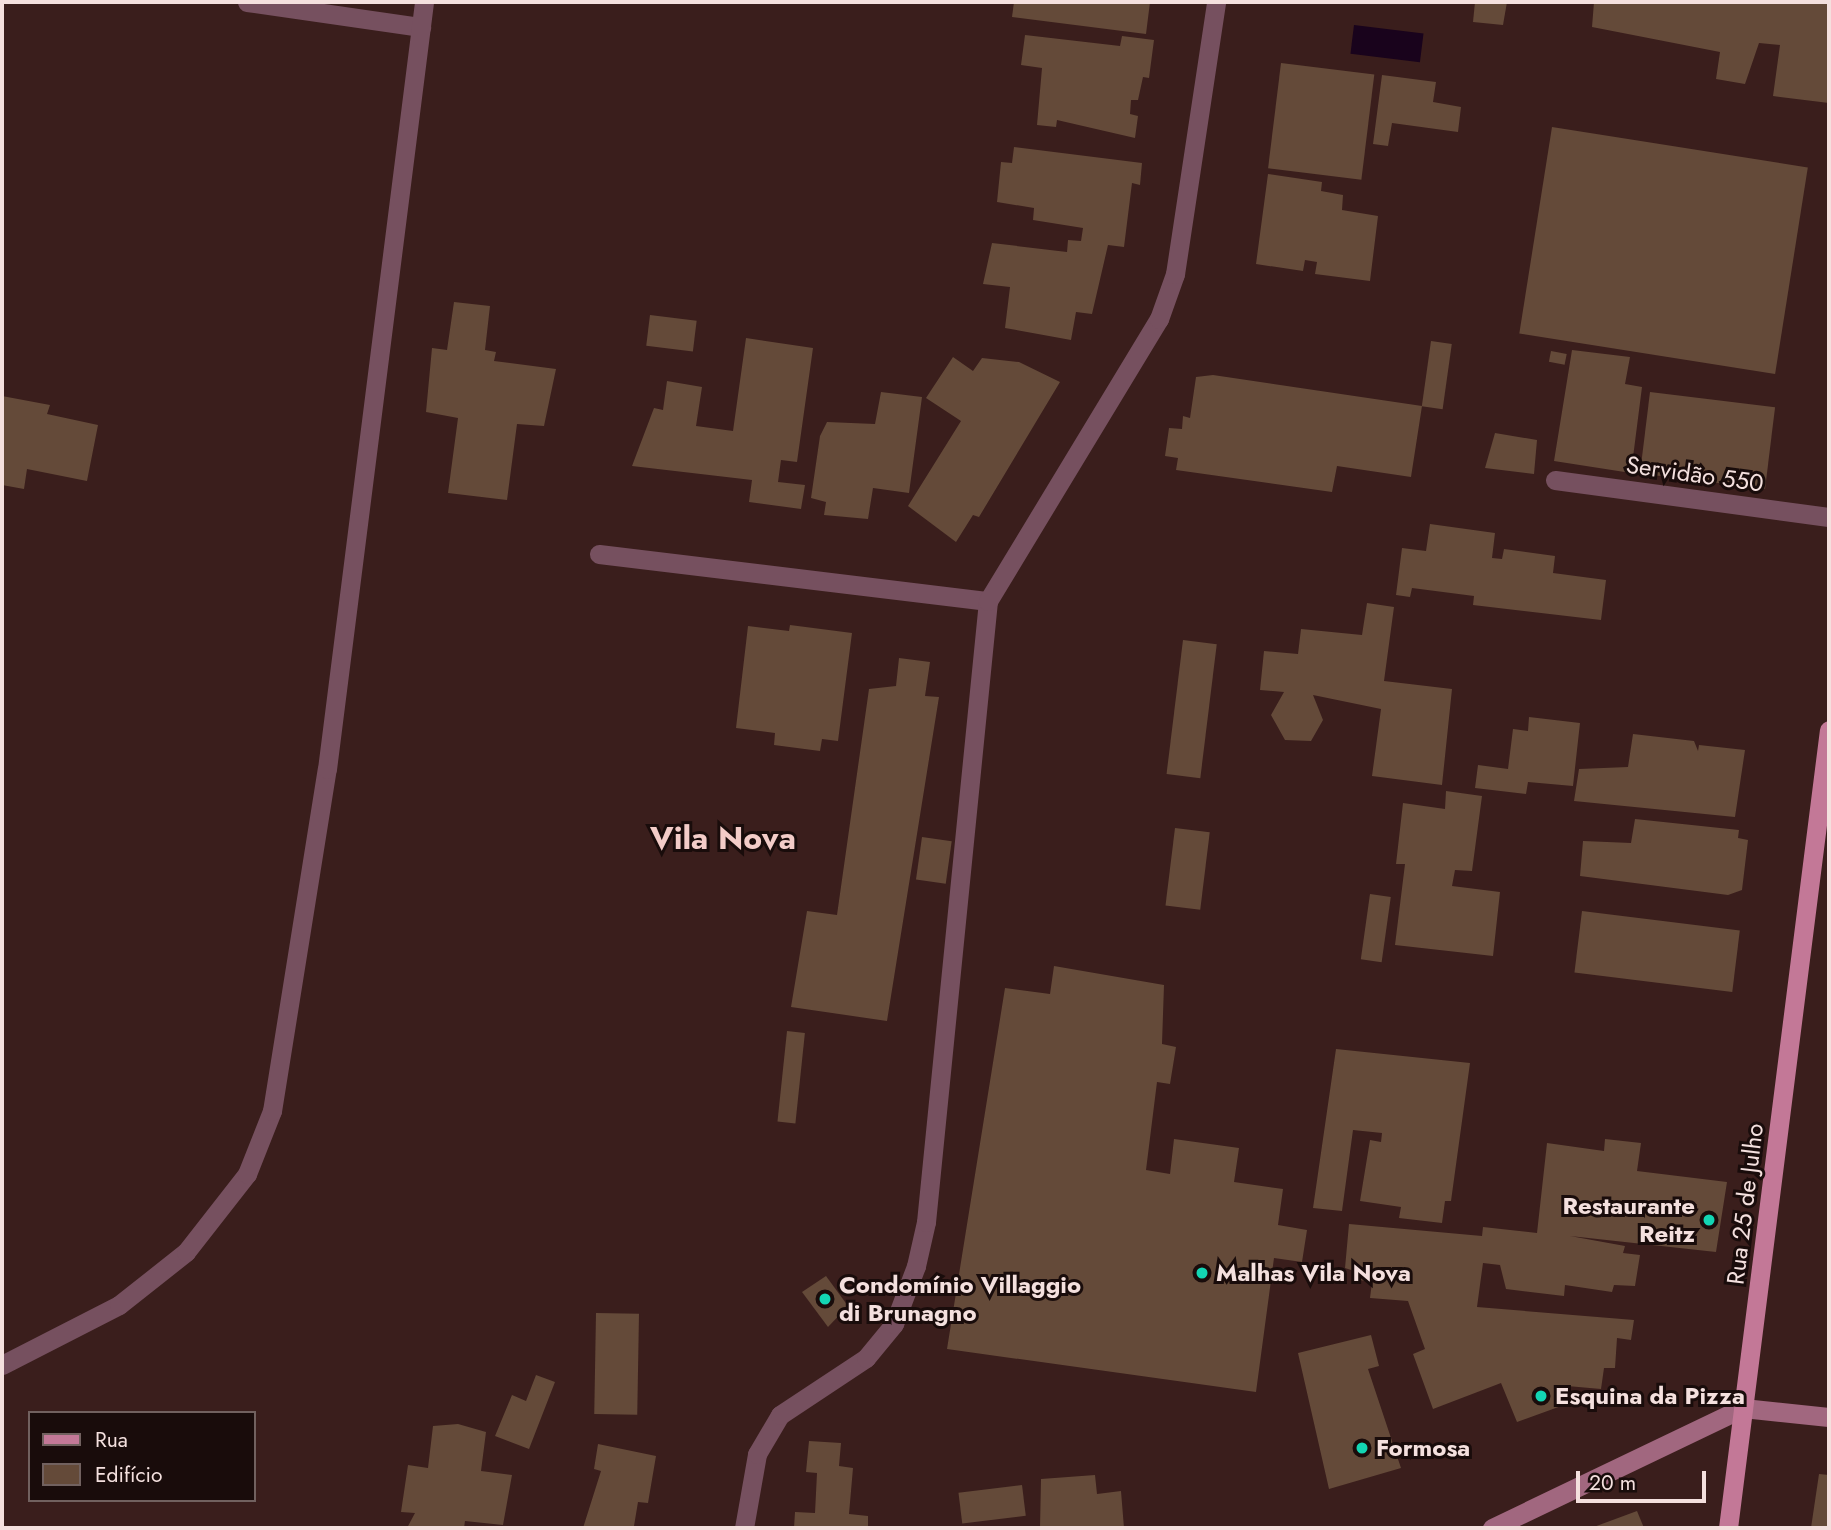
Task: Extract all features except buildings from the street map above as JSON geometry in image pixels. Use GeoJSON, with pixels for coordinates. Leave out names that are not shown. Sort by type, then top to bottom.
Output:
{"type":"FeatureCollection","features":[{"type":"Feature","properties":{"kind":"main road","name":"Rua 25 de Julho"},"geometry":{"type":"LineString","coordinates":[[1728,1528],[1829,730]]}},
{"type":"Feature","properties":{"kind":"main road"},"geometry":{"type":"LineString","coordinates":[[1492,1528],[1744,1408],[1829,1417]]}},
{"type":"Feature","properties":{"kind":"street"},"geometry":{"type":"LineString","coordinates":[[247,2],[421,27]]}},
{"type":"Feature","properties":{"kind":"street"},"geometry":{"type":"LineString","coordinates":[[2,1365],[119,1305],[186,1252],[247,1174],[272,1111],[327,769],[424,2]]}},
{"type":"Feature","properties":{"kind":"street"},"geometry":{"type":"LineString","coordinates":[[744,1528],[757,1454],[780,1415],[866,1358],[894,1324],[916,1266],[926,1222],[988,601],[1159,319],[1175,274],[1216,2]]}},
{"type":"Feature","properties":{"kind":"street","name":"Servidão 550"},"geometry":{"type":"LineString","coordinates":[[1555,480],[1829,517]]}},
{"type":"Feature","properties":{"kind":"street"},"geometry":{"type":"LineString","coordinates":[[599,554],[988,601]]}},
{"type":"Feature","properties":{"kind":"shaded area"},"geometry":{"type":"Polygon","coordinates":[[[1354,25],[1423,34],[1420,62],[1350,54],[1354,25]]]}},
{"type":"Feature","properties":{"kind":"place","name":"Restaurante Reitz"},"geometry":{"type":"Point","coordinates":[1709,1220]}},
{"type":"Feature","properties":{"kind":"place","name":"Malhas Vila Nova"},"geometry":{"type":"Point","coordinates":[1202,1273]}},
{"type":"Feature","properties":{"kind":"place","name":"Condomínio Villaggio di Brunagno"},"geometry":{"type":"Point","coordinates":[825,1299]}},
{"type":"Feature","properties":{"kind":"place","name":"Esquina da Pizza"},"geometry":{"type":"Point","coordinates":[1541,1396]}},
{"type":"Feature","properties":{"kind":"place","name":"Formosa"},"geometry":{"type":"Point","coordinates":[1362,1448]}},
{"type":"Feature","properties":{"kind":"district","name":"Vila Nova"},"geometry":{"type":"Point","coordinates":[723,838]}}]}
